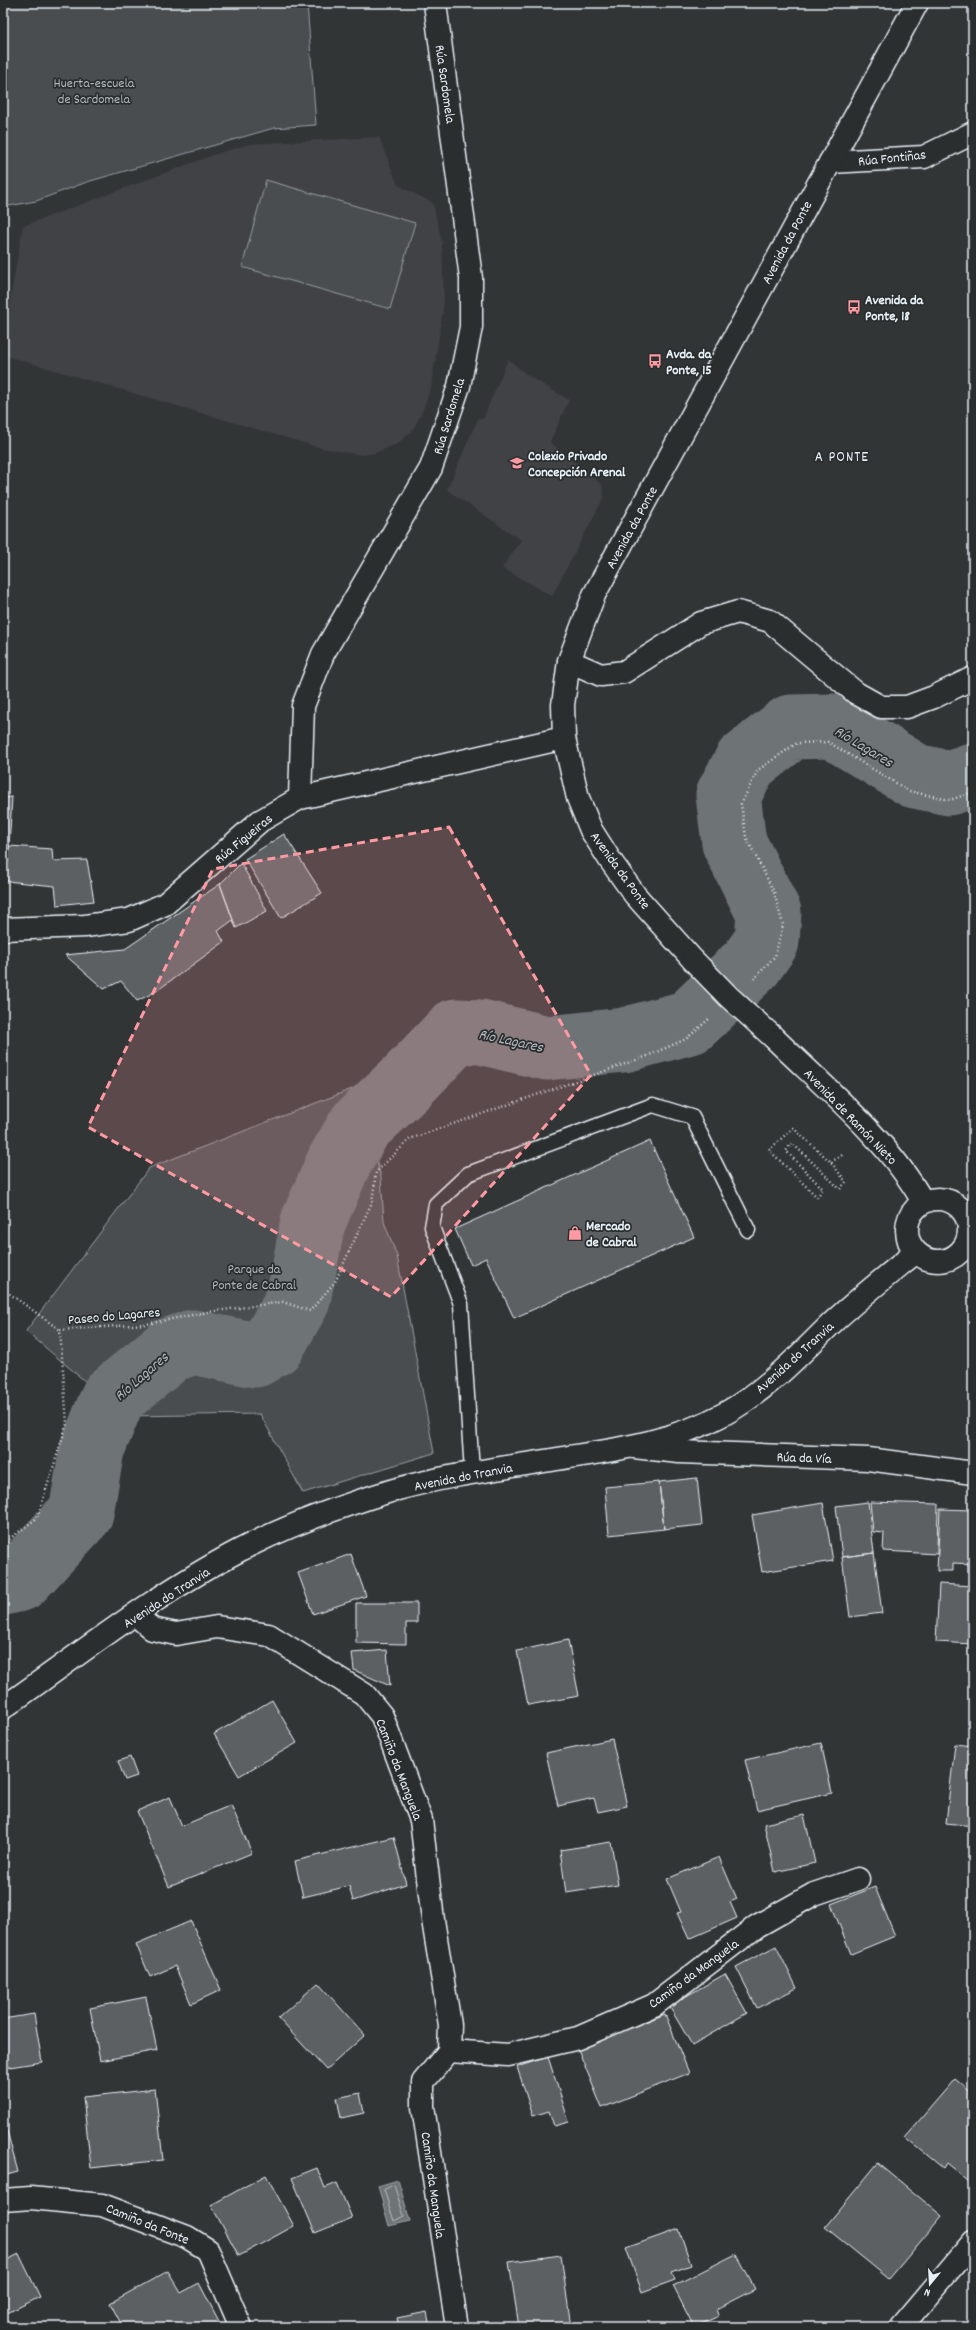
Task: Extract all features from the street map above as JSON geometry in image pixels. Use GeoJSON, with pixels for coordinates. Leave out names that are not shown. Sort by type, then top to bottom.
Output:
{"type":"FeatureCollection","features":[{"type":"Feature","properties":{"kind":"street","name":"Rúa Sardomela"},"geometry":{"type":"LineString","coordinates":[[300,798],[303,706],[323,654],[431,468],[459,386],[471,327],[471,278],[435,3]]}},
{"type":"Feature","properties":{"kind":"street","name":"Avenida da Ponte"},"geometry":{"type":"LineString","coordinates":[[772,1036],[729,997],[693,960],[635,895],[591,830],[578,798],[564,738],[563,705],[569,661],[594,594],[917,3]]}},
{"type":"Feature","properties":{"kind":"street","name":"Rúa Fontiñas"},"geometry":{"type":"LineString","coordinates":[[830,162],[924,156],[973,133]]}},
{"type":"Feature","properties":{"kind":"street"},"geometry":{"type":"LineString","coordinates":[[569,661],[601,675],[624,672],[701,623],[738,612],[770,621],[856,694],[881,707],[907,707],[934,697],[973,678]]}},
{"type":"Feature","properties":{"kind":"street","name":"Rúa Figueiras"},"geometry":{"type":"LineString","coordinates":[[3,929],[85,926],[129,920],[165,904],[260,821],[300,798],[564,738]]}},
{"type":"Feature","properties":{"kind":"street","name":"Avenida de Ramón Nieto"},"geometry":{"type":"LineString","coordinates":[[772,1036],[868,1131],[910,1177],[924,1202]]}},
{"type":"Feature","properties":{"kind":"street"},"geometry":{"type":"LineString","coordinates":[[936,1198],[949,1200],[960,1207],[967,1218],[970,1231],[970,1246],[957,1255],[944,1261],[929,1260],[916,1252],[910,1243],[907,1231],[908,1220],[915,1209],[924,1202],[936,1198]]}},
{"type":"Feature","properties":{"kind":"street","name":"Avenida do Tranvia"},"geometry":{"type":"LineString","coordinates":[[3,1708],[182,1583],[247,1546],[313,1516],[396,1490],[472,1472],[634,1447],[692,1429],[725,1413],[760,1390],[803,1354],[868,1291],[916,1252]]}},
{"type":"Feature","properties":{"kind":"street","name":"Rúa da Vía"},"geometry":{"type":"LineString","coordinates":[[634,1447],[686,1452],[868,1459],[973,1473]]}},
{"type":"Feature","properties":{"kind":"street","name":"Camiño da Manguela"},"geometry":{"type":"LineString","coordinates":[[136,1615],[152,1629],[176,1634],[217,1627],[269,1635],[364,1694],[382,1716],[421,1820],[432,1920],[450,2024],[449,2051],[423,2082],[423,2107],[457,2327]]}},
{"type":"Feature","properties":{"kind":"street","name":"Camiño da Manguela"},"geometry":{"type":"LineString","coordinates":[[449,2051],[508,2055],[578,2038],[654,2005],[757,1926],[814,1894],[858,1879]]}},
{"type":"Feature","properties":{"kind":"street","name":"Camiño da Fonte"},"geometry":{"type":"LineString","coordinates":[[3,2200],[30,2198],[102,2205],[186,2237],[208,2250],[241,2327]]}},
{"type":"Feature","properties":{"kind":"street"},"geometry":{"type":"LineString","coordinates":[[901,2327],[973,2242]]}},
{"type":"Feature","properties":{"kind":"lane"},"geometry":{"type":"LineString","coordinates":[[472,1472],[461,1304],[432,1227],[436,1204],[468,1174],[653,1105],[692,1117],[748,1230]]}},
{"type":"Feature","properties":{"kind":"path"},"geometry":{"type":"LineString","coordinates":[[752,982],[775,956],[783,925],[774,892],[746,837],[741,804],[758,770],[797,743],[828,742],[909,791],[950,800],[973,792]]}},
{"type":"Feature","properties":{"kind":"path"},"geometry":{"type":"LineString","coordinates":[[793,1128],[831,1162],[846,1182],[840,1189],[792,1143],[786,1151],[823,1190],[817,1197],[769,1150],[793,1128]]}},
{"type":"Feature","properties":{"kind":"path"},"geometry":{"type":"LineString","coordinates":[[831,1162],[844,1154]]}},
{"type":"Feature","properties":{"kind":"path"},"geometry":{"type":"LineString","coordinates":[[3,1288],[60,1330]]}},
{"type":"Feature","properties":{"kind":"path","name":"Paseo do Lagares"},"geometry":{"type":"LineString","coordinates":[[3,1544],[37,1518],[67,1424],[60,1330],[146,1324],[208,1312],[283,1302],[310,1311]]}},
{"type":"Feature","properties":{"kind":"highlighted area"},"geometry":{"type":"Polygon","coordinates":[[[449,827],[591,1075],[391,1297],[88,1127],[213,869],[449,827]]]}},
{"type":"Feature","properties":{"kind":"shaded area"},"geometry":{"type":"Polygon","coordinates":[[[379,137],[398,185],[433,203],[442,242],[444,303],[431,388],[421,415],[412,431],[397,444],[375,453],[361,455],[321,448],[6,356],[11,294],[23,226],[213,155],[250,144],[379,137]]]}},
{"type":"Feature","properties":{"kind":"shaded area","name":"Colexio Privado Concepción Arenal"},"geometry":{"type":"Polygon","coordinates":[[[508,359],[527,375],[569,400],[550,442],[602,485],[604,497],[552,596],[502,568],[521,540],[447,490],[478,418],[483,419],[508,359]]]}},
{"type":"Feature","properties":{"kind":"green space","name":"Huerta-escuela de Sardomela"},"geometry":{"type":"Polygon","coordinates":[[[3,3],[307,3],[316,125],[274,128],[87,182],[36,201],[3,207],[3,3]]]}},
{"type":"Feature","properties":{"kind":"green space"},"geometry":{"type":"Polygon","coordinates":[[[266,180],[415,223],[390,309],[242,267],[266,180]]]}},
{"type":"Feature","properties":{"kind":"green space","name":"Parque da Ponte de Cabral"},"geometry":{"type":"Polygon","coordinates":[[[357,1087],[381,1177],[384,1222],[397,1256],[434,1453],[303,1493],[260,1414],[126,1416],[26,1331],[149,1168],[357,1087]]]}},
{"type":"Feature","properties":{"kind":"water"},"geometry":{"type":"Polygon","coordinates":[[[398,2180],[410,2221],[389,2226],[378,2186],[398,2180]]]}},
{"type":"Feature","properties":{"kind":"building"},"geometry":{"type":"Polygon","coordinates":[[[12,797],[6,881],[3,881],[3,798],[12,797]]]}},
{"type":"Feature","properties":{"kind":"building"},"geometry":{"type":"Polygon","coordinates":[[[284,834],[322,893],[281,918],[245,859],[284,834]]]}},
{"type":"Feature","properties":{"kind":"building"},"geometry":{"type":"Polygon","coordinates":[[[9,846],[52,849],[53,861],[87,860],[94,901],[57,905],[55,886],[6,881],[9,846]]]}},
{"type":"Feature","properties":{"kind":"building"},"geometry":{"type":"Polygon","coordinates":[[[241,863],[267,911],[236,928],[220,884],[241,863]]]}},
{"type":"Feature","properties":{"kind":"building"},"geometry":{"type":"Polygon","coordinates":[[[220,884],[233,920],[218,931],[224,942],[155,992],[137,1001],[121,981],[104,989],[65,955],[125,949],[220,884]]]}},
{"type":"Feature","properties":{"kind":"building","name":"Mercado de Cabral"},"geometry":{"type":"Polygon","coordinates":[[[650,1141],[694,1237],[514,1318],[486,1258],[471,1265],[455,1229],[650,1141]]]}},
{"type":"Feature","properties":{"kind":"building"},"geometry":{"type":"Polygon","coordinates":[[[697,1478],[702,1525],[664,1529],[659,1482],[697,1478]]]}},
{"type":"Feature","properties":{"kind":"building"},"geometry":{"type":"Polygon","coordinates":[[[659,1482],[664,1529],[609,1535],[605,1487],[659,1482]]]}},
{"type":"Feature","properties":{"kind":"building"},"geometry":{"type":"Polygon","coordinates":[[[868,1502],[874,1553],[842,1557],[836,1506],[868,1502]]]}},
{"type":"Feature","properties":{"kind":"building"},"geometry":{"type":"Polygon","coordinates":[[[870,1502],[938,1504],[937,1554],[883,1551],[884,1533],[873,1532],[870,1502]]]}},
{"type":"Feature","properties":{"kind":"building"},"geometry":{"type":"Polygon","coordinates":[[[823,1503],[833,1561],[762,1572],[752,1515],[823,1503]]]}},
{"type":"Feature","properties":{"kind":"building"},"geometry":{"type":"Polygon","coordinates":[[[940,1509],[973,1510],[973,1564],[953,1563],[953,1571],[937,1571],[940,1509]]]}},
{"type":"Feature","properties":{"kind":"building"},"geometry":{"type":"Polygon","coordinates":[[[874,1553],[882,1613],[850,1617],[842,1557],[874,1553]]]}},
{"type":"Feature","properties":{"kind":"building"},"geometry":{"type":"Polygon","coordinates":[[[351,1554],[366,1596],[313,1614],[298,1573],[351,1554]]]}},
{"type":"Feature","properties":{"kind":"building"},"geometry":{"type":"Polygon","coordinates":[[[939,1584],[973,1586],[973,1644],[936,1642],[939,1584]]]}},
{"type":"Feature","properties":{"kind":"building"},"geometry":{"type":"Polygon","coordinates":[[[356,1603],[417,1603],[417,1623],[406,1623],[406,1644],[356,1643],[356,1603]]]}},
{"type":"Feature","properties":{"kind":"building"},"geometry":{"type":"Polygon","coordinates":[[[568,1640],[579,1696],[528,1705],[517,1651],[568,1640]]]}},
{"type":"Feature","properties":{"kind":"building"},"geometry":{"type":"Polygon","coordinates":[[[387,1650],[390,1686],[354,1670],[352,1653],[387,1650]]]}},
{"type":"Feature","properties":{"kind":"building"},"geometry":{"type":"Polygon","coordinates":[[[272,1700],[297,1743],[239,1776],[214,1734],[272,1700]]]}},
{"type":"Feature","properties":{"kind":"building"},"geometry":{"type":"Polygon","coordinates":[[[612,1739],[627,1806],[598,1812],[594,1798],[558,1806],[546,1753],[612,1739]]]}},
{"type":"Feature","properties":{"kind":"building"},"geometry":{"type":"Polygon","coordinates":[[[821,1743],[832,1793],[757,1810],[745,1760],[821,1743]]]}},
{"type":"Feature","properties":{"kind":"building"},"geometry":{"type":"Polygon","coordinates":[[[955,1744],[973,1746],[973,1826],[946,1823],[955,1744]]]}},
{"type":"Feature","properties":{"kind":"building"},"geometry":{"type":"Polygon","coordinates":[[[130,1757],[137,1776],[125,1780],[118,1761],[130,1757]]]}},
{"type":"Feature","properties":{"kind":"building"},"geometry":{"type":"Polygon","coordinates":[[[170,1797],[182,1826],[231,1805],[252,1853],[169,1887],[137,1811],[170,1797]]]}},
{"type":"Feature","properties":{"kind":"building"},"geometry":{"type":"Polygon","coordinates":[[[804,1815],[815,1863],[775,1872],[764,1824],[804,1815]]]}},
{"type":"Feature","properties":{"kind":"building"},"geometry":{"type":"Polygon","coordinates":[[[394,1837],[406,1884],[353,1901],[349,1886],[303,1897],[295,1861],[394,1837]]]}},
{"type":"Feature","properties":{"kind":"building"},"geometry":{"type":"Polygon","coordinates":[[[611,1842],[618,1885],[566,1893],[560,1850],[611,1842]]]}},
{"type":"Feature","properties":{"kind":"building"},"geometry":{"type":"Polygon","coordinates":[[[719,1857],[737,1899],[730,1902],[737,1918],[689,1939],[677,1913],[681,1912],[667,1879],[719,1857]]]}},
{"type":"Feature","properties":{"kind":"building"},"geometry":{"type":"Polygon","coordinates":[[[875,1887],[895,1936],[851,1954],[831,1904],[875,1887]]]}},
{"type":"Feature","properties":{"kind":"building"},"geometry":{"type":"Polygon","coordinates":[[[191,1921],[221,1990],[191,2004],[175,1966],[150,1977],[136,1944],[191,1921]]]}},
{"type":"Feature","properties":{"kind":"building"},"geometry":{"type":"Polygon","coordinates":[[[776,1946],[797,1988],[757,2008],[736,1967],[776,1946]]]}},
{"type":"Feature","properties":{"kind":"building"},"geometry":{"type":"Polygon","coordinates":[[[725,1974],[747,2013],[692,2045],[669,2006],[725,1974]]]}},
{"type":"Feature","properties":{"kind":"building"},"geometry":{"type":"Polygon","coordinates":[[[318,1983],[365,2035],[326,2070],[278,2018],[318,1983]]]}},
{"type":"Feature","properties":{"kind":"building"},"geometry":{"type":"Polygon","coordinates":[[[146,1997],[157,2050],[100,2061],[90,2008],[146,1997]]]}},
{"type":"Feature","properties":{"kind":"building"},"geometry":{"type":"Polygon","coordinates":[[[34,2014],[42,2062],[3,2068],[3,2019],[34,2014]]]}},
{"type":"Feature","properties":{"kind":"building"},"geometry":{"type":"Polygon","coordinates":[[[665,2014],[689,2073],[602,2108],[578,2049],[665,2014]]]}},
{"type":"Feature","properties":{"kind":"building"},"geometry":{"type":"Polygon","coordinates":[[[548,2057],[569,2122],[554,2126],[549,2111],[533,2116],[517,2067],[548,2057]]]}},
{"type":"Feature","properties":{"kind":"building"},"geometry":{"type":"Polygon","coordinates":[[[955,2079],[973,2094],[973,2175],[968,2181],[946,2163],[943,2168],[905,2137],[955,2079]]]}},
{"type":"Feature","properties":{"kind":"building"},"geometry":{"type":"Polygon","coordinates":[[[155,2089],[163,2160],[91,2168],[83,2097],[155,2089]]]}},
{"type":"Feature","properties":{"kind":"building"},"geometry":{"type":"Polygon","coordinates":[[[360,2093],[364,2113],[341,2118],[337,2098],[360,2093]]]}},
{"type":"Feature","properties":{"kind":"building"},"geometry":{"type":"Polygon","coordinates":[[[3,2116],[18,2172],[3,2176],[3,2116]]]}},
{"type":"Feature","properties":{"kind":"building"},"geometry":{"type":"Polygon","coordinates":[[[878,2163],[942,2216],[889,2279],[825,2227],[878,2163]]]}},
{"type":"Feature","properties":{"kind":"building"},"geometry":{"type":"Polygon","coordinates":[[[317,2168],[325,2188],[337,2183],[352,2218],[315,2233],[292,2178],[317,2168]]]}},
{"type":"Feature","properties":{"kind":"building"},"geometry":{"type":"Polygon","coordinates":[[[266,2175],[294,2226],[239,2256],[211,2205],[266,2175]]]}},
{"type":"Feature","properties":{"kind":"building"},"geometry":{"type":"Polygon","coordinates":[[[679,2229],[691,2265],[672,2272],[675,2280],[642,2292],[626,2248],[679,2229]]]}},
{"type":"Feature","properties":{"kind":"building"},"geometry":{"type":"Polygon","coordinates":[[[19,2254],[40,2297],[3,2315],[3,2262],[19,2254]]]}},
{"type":"Feature","properties":{"kind":"building"},"geometry":{"type":"Polygon","coordinates":[[[736,2254],[755,2289],[716,2309],[719,2316],[694,2327],[673,2286],[736,2254]]]}},
{"type":"Feature","properties":{"kind":"building"},"geometry":{"type":"Polygon","coordinates":[[[561,2255],[571,2327],[519,2327],[509,2262],[561,2255]]]}},
{"type":"Feature","properties":{"kind":"building"},"geometry":{"type":"Polygon","coordinates":[[[168,2271],[181,2293],[199,2283],[221,2325],[216,2327],[123,2327],[110,2303],[168,2271]]]}},
{"type":"Feature","properties":{"kind":"building"},"geometry":{"type":"Polygon","coordinates":[[[427,2312],[430,2327],[399,2327],[397,2318],[427,2312]]]}},
{"type":"Feature","properties":{"kind":"waterway","name":"Río Lagares"},"geometry":{"type":"LineString","coordinates":[[3,1583],[20,1579],[81,1513],[92,1449],[113,1397],[170,1350],[193,1342],[255,1355],[273,1344],[298,1300],[313,1222],[339,1162],[360,1126],[408,1081],[456,1031],[481,1032],[547,1048],[624,1040],[690,1022],[751,964],[767,941],[769,913],[734,843],[728,795],[746,762],[791,727],[833,726],[915,776],[949,783],[973,775]]}},
{"type":"Feature","properties":{"kind":"place","name":"Avenida da Ponte, 18"},"geometry":{"type":"Point","coordinates":[854,307]}},
{"type":"Feature","properties":{"kind":"place","name":"Avda. da Ponte, 15"},"geometry":{"type":"Point","coordinates":[655,361]}},
{"type":"Feature","properties":{"kind":"place","name":"Colexio Privado Concepción Arenal"},"geometry":{"type":"Point","coordinates":[517,463]}},
{"type":"Feature","properties":{"kind":"place","name":"Mercado de Cabral"},"geometry":{"type":"Point","coordinates":[575,1233]}},
{"type":"Feature","properties":{"kind":"district","name":"A PONTE"},"geometry":{"type":"Point","coordinates":[842,456]}}]}
